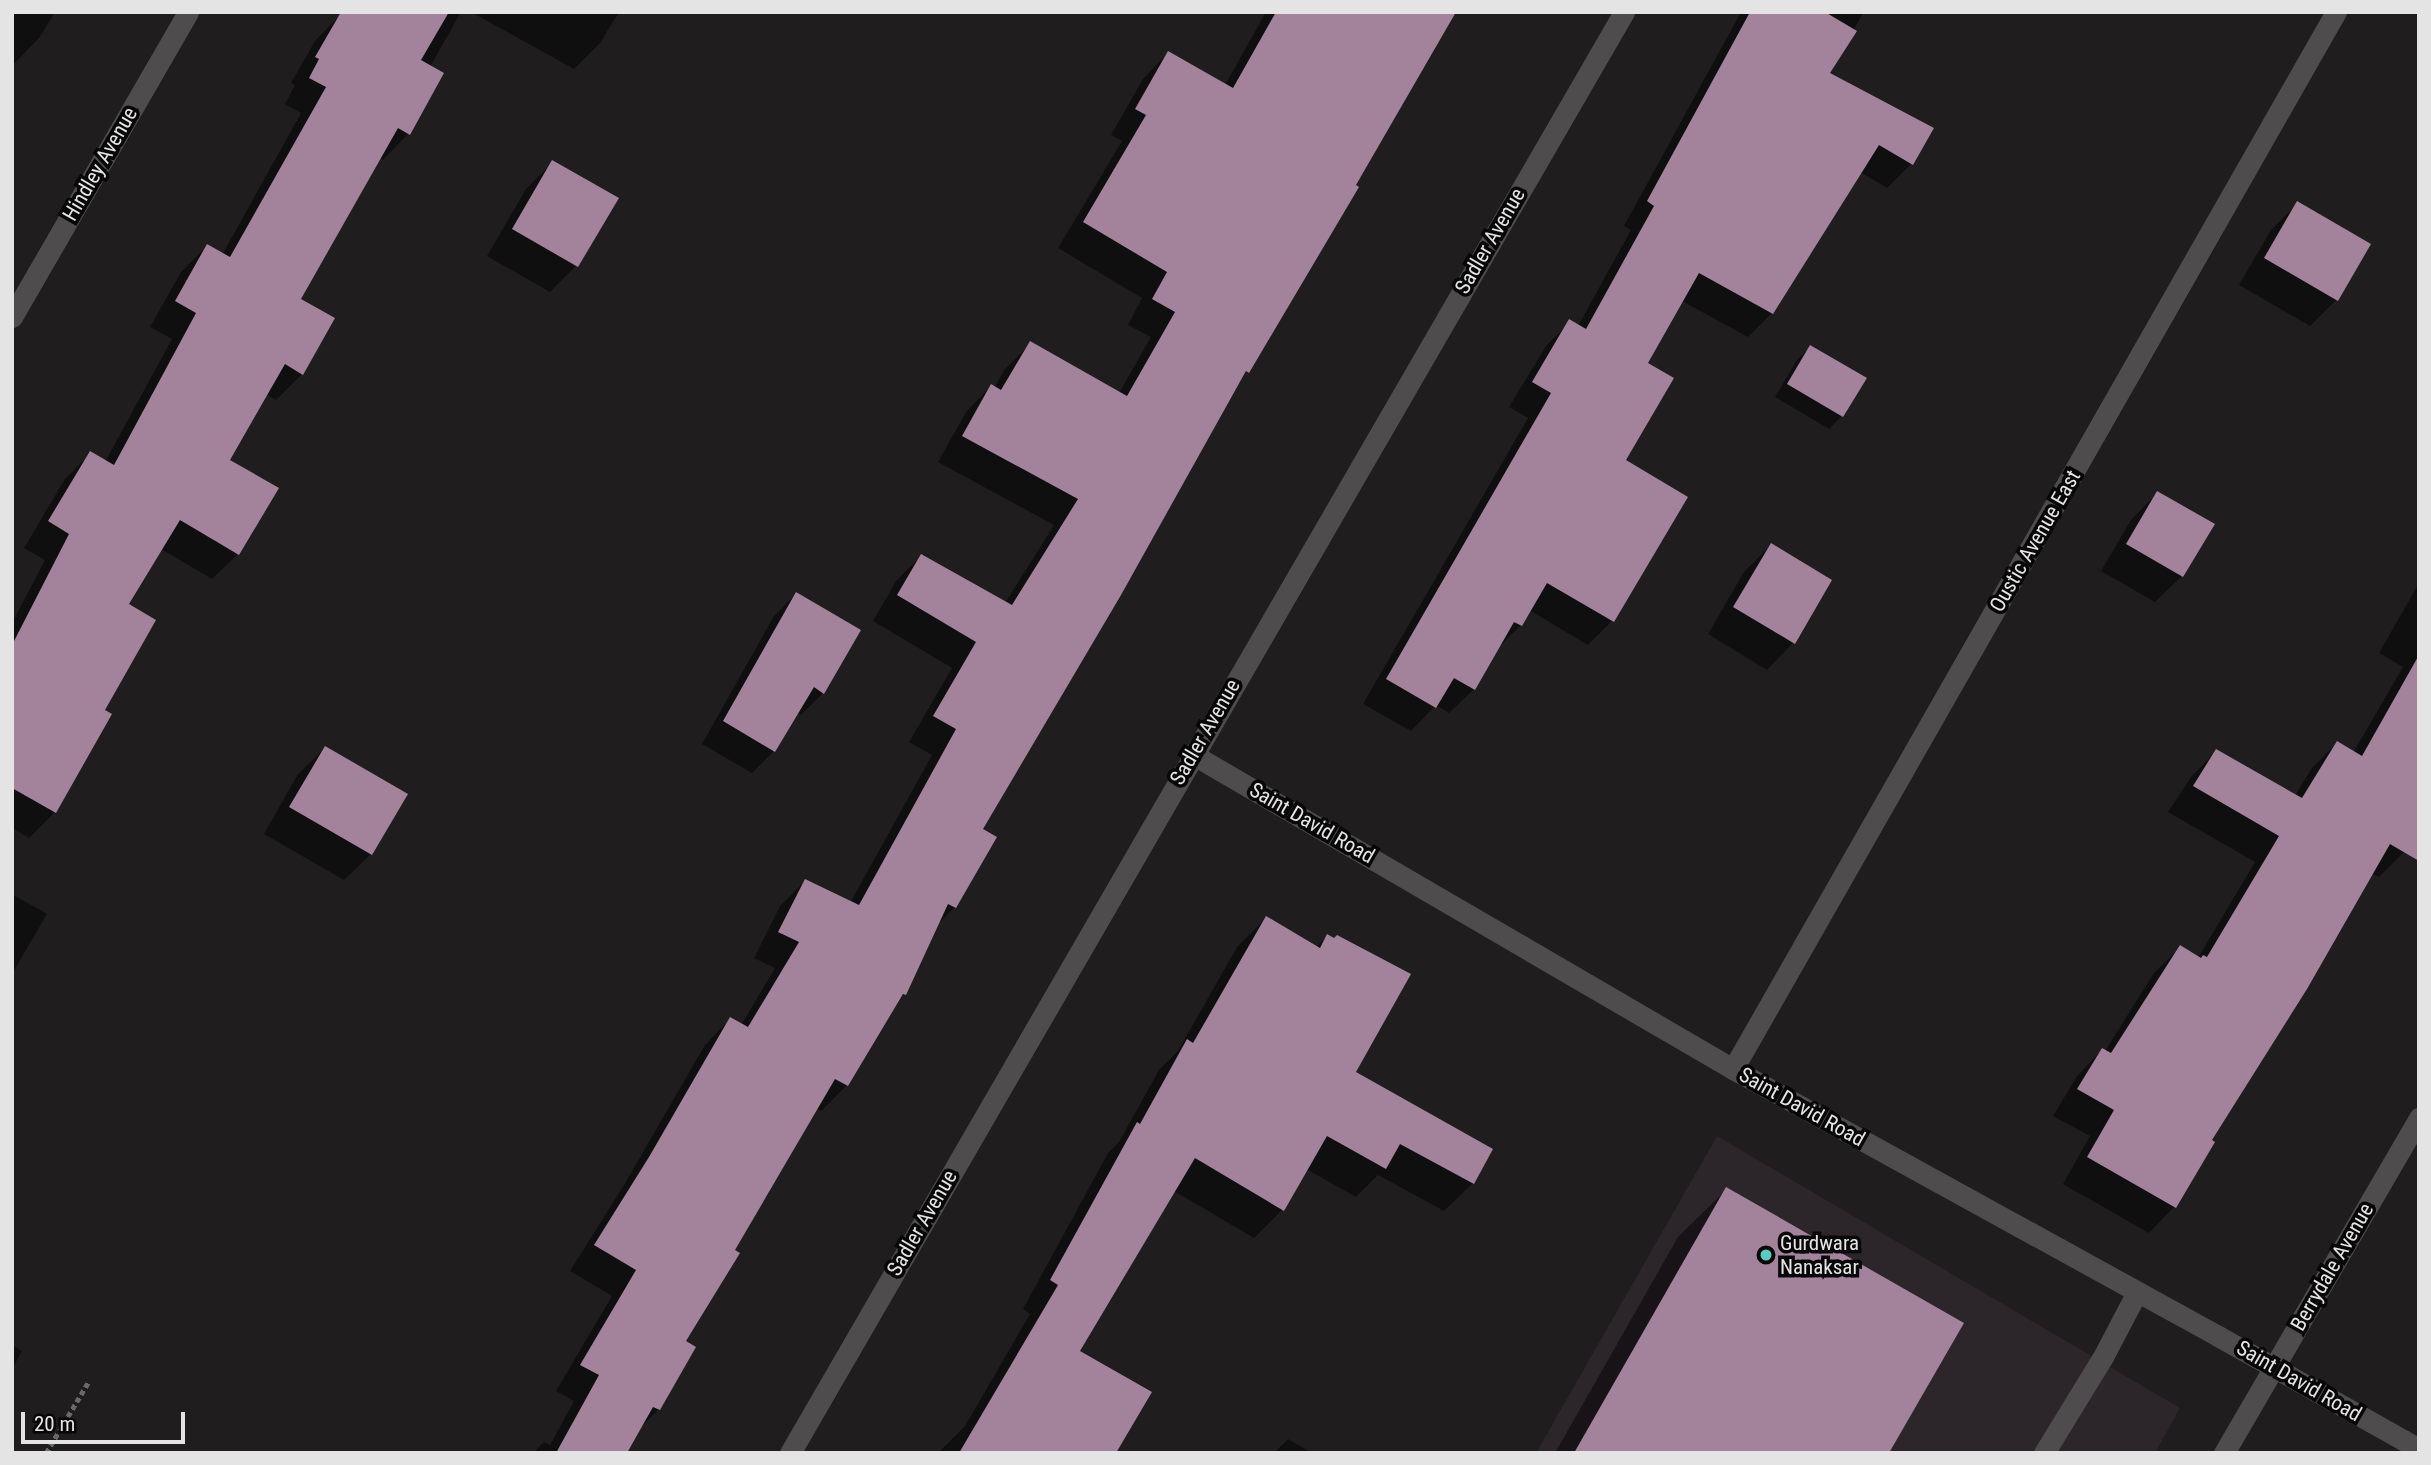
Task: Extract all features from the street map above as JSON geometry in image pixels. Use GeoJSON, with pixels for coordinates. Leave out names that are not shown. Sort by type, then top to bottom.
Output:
{"type":"FeatureCollection","features":[{"type":"Feature","properties":{"kind":"street","name":"Hindley Avenue"},"geometry":{"type":"LineString","coordinates":[[12,317],[188,12]]}},
{"type":"Feature","properties":{"kind":"street","name":"Sadler Avenue"},"geometry":{"type":"LineString","coordinates":[[790,1453],[1192,754],[1624,12]]}},
{"type":"Feature","properties":{"kind":"street","name":"Oustic Avenue East"},"geometry":{"type":"LineString","coordinates":[[1733,1069],[2336,12]]}},
{"type":"Feature","properties":{"kind":"street","name":"Saint David Road"},"geometry":{"type":"LineString","coordinates":[[1192,754],[1733,1069],[2275,1367],[2419,1450]]}},
{"type":"Feature","properties":{"kind":"street","name":"Berrydale Avenue"},"geometry":{"type":"LineString","coordinates":[[2224,1453],[2419,1118]]}},
{"type":"Feature","properties":{"kind":"street"},"geometry":{"type":"LineString","coordinates":[[2044,1453],[2104,1354],[2137,1292]]}},
{"type":"Feature","properties":{"kind":"path"},"geometry":{"type":"LineString","coordinates":[[46,1453],[89,1381]]}},
{"type":"Feature","properties":{"kind":"shaded area"},"geometry":{"type":"Polygon","coordinates":[[[1717,1136],[2180,1408],[2155,1453],[1536,1453],[1717,1136]]]}},
{"type":"Feature","properties":{"kind":"building"},"geometry":{"type":"Polygon","coordinates":[[[341,12],[449,12],[421,60],[444,73],[410,135],[398,128],[301,299],[335,318],[303,375],[285,364],[230,460],[279,488],[239,555],[180,520],[129,604],[156,620],[105,710],[112,714],[56,813],[12,788],[12,645],[69,534],[48,521],[90,451],[114,465],[196,313],[175,301],[207,244],[230,257],[326,87],[309,78],[319,59],[315,57],[341,12]]]}},
{"type":"Feature","properties":{"kind":"building"},"geometry":{"type":"Polygon","coordinates":[[[1276,12],[1456,12],[1356,185],[1359,187],[1249,373],[1246,371],[1121,595],[983,829],[997,837],[956,908],[948,904],[906,995],[903,994],[848,1086],[835,1079],[735,1250],[740,1253],[686,1341],[696,1347],[660,1410],[653,1407],[627,1453],[556,1453],[599,1375],[580,1365],[636,1270],[594,1245],[649,1157],[730,1017],[748,1027],[799,942],[778,932],[805,879],[859,905],[956,729],[933,716],[976,642],[897,595],[921,554],[1012,605],[1078,499],[962,436],[991,384],[1001,390],[1030,341],[1127,396],[1175,312],[1152,299],[1167,272],[1083,222],[1146,115],[1135,109],[1168,51],[1233,88],[1276,12]]]}},
{"type":"Feature","properties":{"kind":"building"},"geometry":{"type":"Polygon","coordinates":[[[1750,12],[1825,12],[1857,31],[1830,73],[1934,128],[1913,165],[1879,145],[1773,314],[1699,273],[1648,363],[1674,378],[1626,460],[1688,497],[1614,622],[1547,583],[1522,626],[1514,622],[1475,690],[1454,678],[1436,708],[1386,679],[1551,393],[1532,382],[1569,319],[1586,329],[1654,206],[1647,201],[1750,12]]]}},
{"type":"Feature","properties":{"kind":"building"},"geometry":{"type":"Polygon","coordinates":[[[552,160],[619,198],[578,267],[512,229],[552,160]]]}},
{"type":"Feature","properties":{"kind":"building"},"geometry":{"type":"Polygon","coordinates":[[[2297,201],[2371,244],[2338,301],[2264,258],[2297,201]]]}},
{"type":"Feature","properties":{"kind":"building"},"geometry":{"type":"Polygon","coordinates":[[[1810,345],[1867,378],[1843,417],[1787,384],[1810,345]]]}},
{"type":"Feature","properties":{"kind":"building"},"geometry":{"type":"Polygon","coordinates":[[[2157,491],[2215,524],[2183,577],[2126,544],[2157,491]]]}},
{"type":"Feature","properties":{"kind":"building"},"geometry":{"type":"Polygon","coordinates":[[[1771,543],[1832,580],[1795,644],[1733,607],[1771,543]]]}},
{"type":"Feature","properties":{"kind":"building"},"geometry":{"type":"Polygon","coordinates":[[[796,592],[861,630],[824,694],[814,687],[775,752],[723,721],[796,592]]]}},
{"type":"Feature","properties":{"kind":"building"},"geometry":{"type":"Polygon","coordinates":[[[2419,655],[2419,861],[2390,844],[2307,989],[2212,1140],[2215,1142],[2176,1208],[2087,1157],[2114,1110],[2077,1089],[2102,1048],[2111,1053],[2180,945],[2201,958],[2203,955],[2207,957],[2279,836],[2193,786],[2216,749],[2302,798],[2337,741],[2362,756],[2419,655]]]}},
{"type":"Feature","properties":{"kind":"building"},"geometry":{"type":"Polygon","coordinates":[[[325,746],[408,794],[372,855],[289,807],[325,746]]]}},
{"type":"Feature","properties":{"kind":"building"},"geometry":{"type":"Polygon","coordinates":[[[1266,916],[1320,948],[1327,934],[1334,938],[1337,935],[1411,974],[1356,1072],[1493,1149],[1474,1184],[1400,1144],[1386,1169],[1327,1136],[1284,1211],[1195,1158],[1080,1351],[1152,1392],[1116,1453],[959,1453],[1058,1285],[1050,1280],[1137,1122],[1140,1124],[1187,1039],[1193,1043],[1266,916]]]}},
{"type":"Feature","properties":{"kind":"building","name":"Gurdwara Nanaksar"},"geometry":{"type":"Polygon","coordinates":[[[1726,1187],[1964,1323],[1889,1453],[1574,1453],[1726,1187]]]}},
{"type":"Feature","properties":{"kind":"place","name":"Gurdwara Nanaksar"},"geometry":{"type":"Point","coordinates":[1766,1255]}}]}
